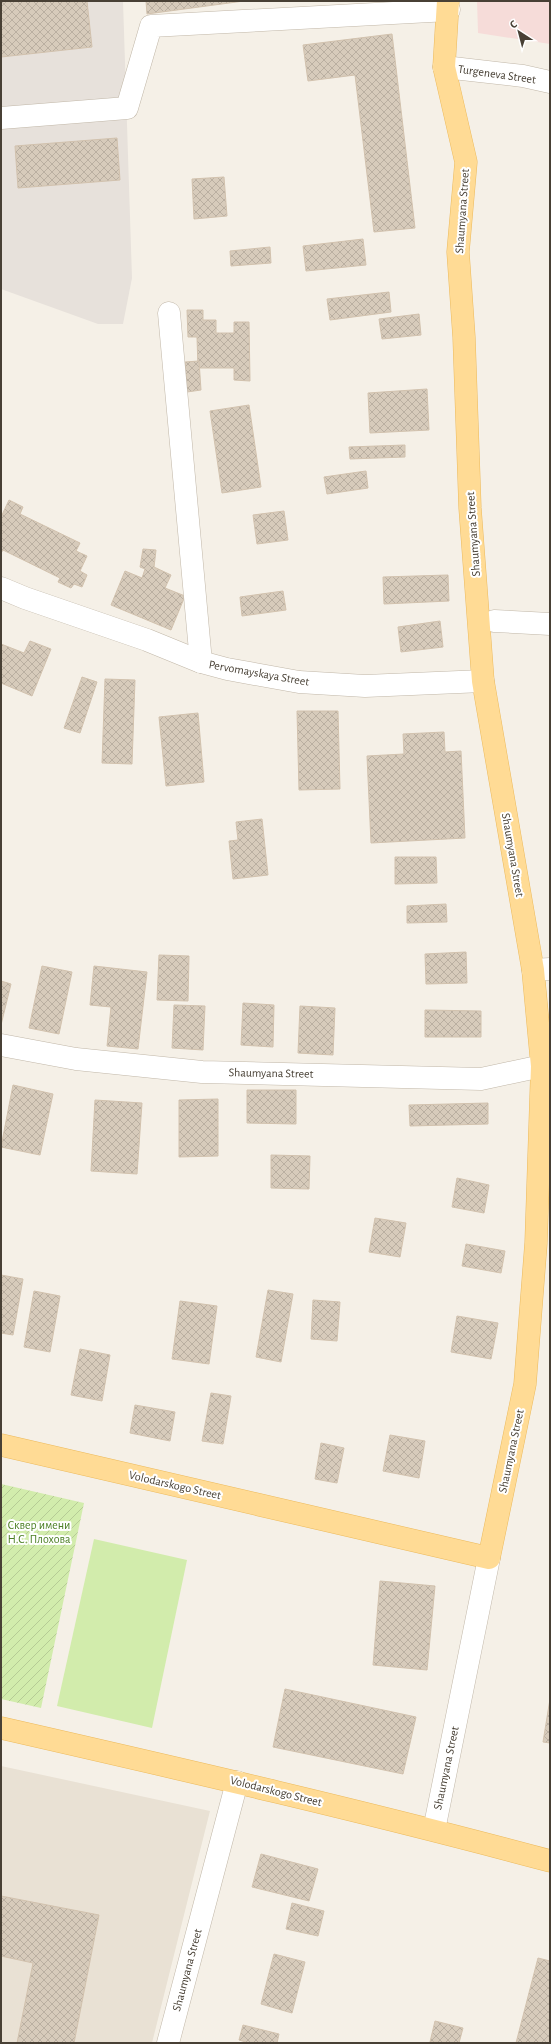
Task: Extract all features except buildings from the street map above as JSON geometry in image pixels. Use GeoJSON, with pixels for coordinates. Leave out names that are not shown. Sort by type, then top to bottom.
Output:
{"type":"FeatureCollection","features":[{"type":"Feature","properties":{"kind":"main road","name":"Shaumyana Street"},"geometry":{"type":"LineString","coordinates":[[448,5],[444,67],[466,162],[458,252],[464,337],[470,508],[483,681],[541,970],[542,1066],[536,1243],[525,1384],[489,1558]]}},
{"type":"Feature","properties":{"kind":"main road","name":"Volodarskogo Street"},"geometry":{"type":"LineString","coordinates":[[1,1445],[489,1558]]}},
{"type":"Feature","properties":{"kind":"main road","name":"Volodarskogo Street"},"geometry":{"type":"LineString","coordinates":[[1,1728],[237,1782],[434,1830],[550,1861]]}},
{"type":"Feature","properties":{"kind":"street"},"geometry":{"type":"LineString","coordinates":[[1,118],[127,108],[151,26],[448,5]]}},
{"type":"Feature","properties":{"kind":"street","name":"Turgeneva Street"},"geometry":{"type":"LineString","coordinates":[[444,67],[523,76],[550,82]]}},
{"type":"Feature","properties":{"kind":"street"},"geometry":{"type":"LineString","coordinates":[[169,313],[201,662]]}},
{"type":"Feature","properties":{"kind":"street","name":"Pervomayskaya Street"},"geometry":{"type":"LineString","coordinates":[[1,588],[147,640],[201,662],[227,669],[299,682],[365,686],[483,681]]}},
{"type":"Feature","properties":{"kind":"street"},"geometry":{"type":"LineString","coordinates":[[494,621],[550,624]]}},
{"type":"Feature","properties":{"kind":"street","name":"Shaumyana Street"},"geometry":{"type":"LineString","coordinates":[[1,1045],[76,1059],[202,1072],[481,1079],[542,1066]]}},
{"type":"Feature","properties":{"kind":"street","name":"Shaumyana Street"},"geometry":{"type":"LineString","coordinates":[[434,1830],[489,1558]]}},
{"type":"Feature","properties":{"kind":"street","name":"Shaumyana Street"},"geometry":{"type":"LineString","coordinates":[[168,2043],[237,1782]]}},
{"type":"Feature","properties":{"kind":"shaded area"},"geometry":{"type":"Polygon","coordinates":[[[1,1],[123,1],[132,278],[123,324],[98,324],[1,289],[1,1]]]}},
{"type":"Feature","properties":{"kind":"shaded area"},"geometry":{"type":"Polygon","coordinates":[[[477,1],[550,1],[550,44],[478,33],[477,1]]]}},
{"type":"Feature","properties":{"kind":"shaded area"},"geometry":{"type":"Polygon","coordinates":[[[1,1766],[210,1811],[152,2043],[1,2043],[1,1766]]]}},
{"type":"Feature","properties":{"kind":"green space","name":"Сквер имени Н.С. Плохова"},"geometry":{"type":"Polygon","coordinates":[[[1,1484],[84,1503],[41,1708],[1,1699],[1,1484]]]}},
{"type":"Feature","properties":{"kind":"green space"},"geometry":{"type":"Polygon","coordinates":[[[94,1539],[187,1560],[152,1728],[57,1706],[94,1539]]]}}]}
